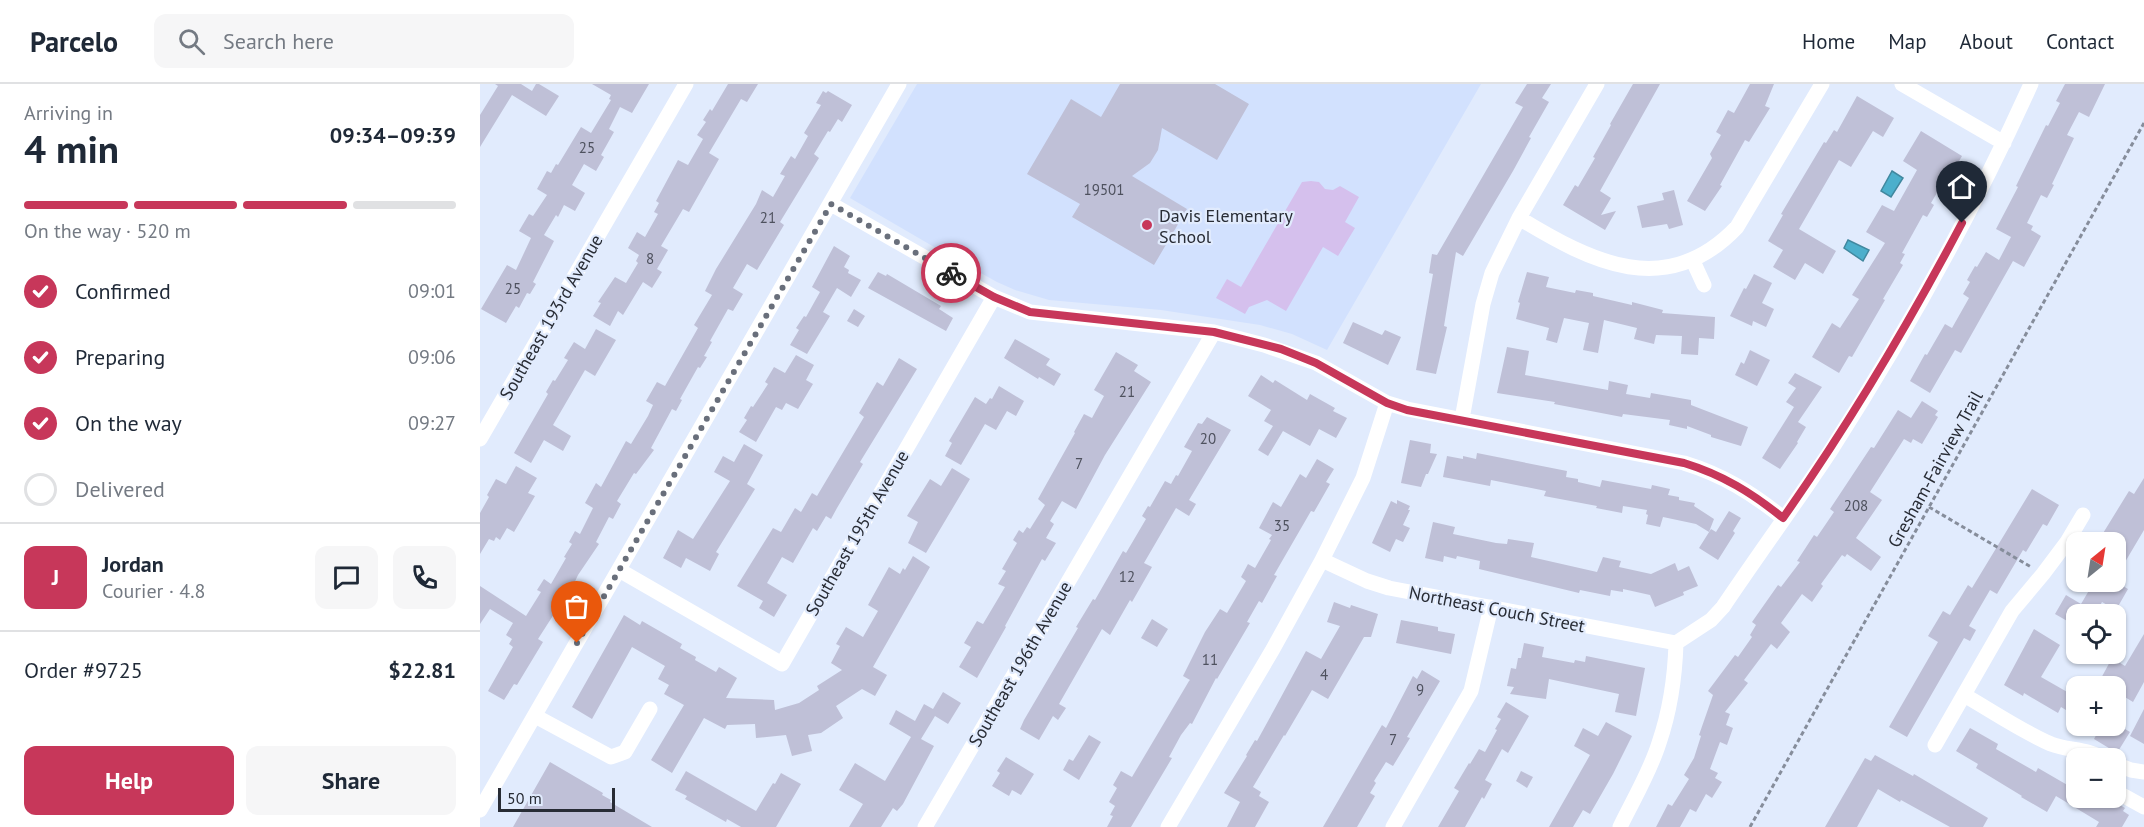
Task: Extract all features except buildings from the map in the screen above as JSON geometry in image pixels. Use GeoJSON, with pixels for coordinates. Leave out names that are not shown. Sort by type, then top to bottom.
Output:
{"type":"FeatureCollection","features":[{"type":"Feature","properties":{"kind":"street","name":"Southeast 193rd Avenue"},"geometry":{"type":"LineString","coordinates":[[480,439],[686,84]]}},
{"type":"Feature","properties":{"kind":"street"},"geometry":{"type":"LineString","coordinates":[[480,810],[900,84]]}},
{"type":"Feature","properties":{"kind":"street"},"geometry":{"type":"LineString","coordinates":[[1462,419],[1483,304],[1492,273],[1519,218],[1597,84]]}},
{"type":"Feature","properties":{"kind":"street"},"geometry":{"type":"LineString","coordinates":[[1519,218],[1563,244],[1590,257],[1613,264],[1634,268],[1663,267],[1693,261],[1723,242],[1737,227],[1822,84]]}},
{"type":"Feature","properties":{"kind":"street"},"geometry":{"type":"LineString","coordinates":[[1902,84],[2004,143]]}},
{"type":"Feature","properties":{"kind":"street"},"geometry":{"type":"LineString","coordinates":[[1620,827],[1659,745],[1672,696],[1676,643],[1712,620],[1723,607],[1830,450],[1920,302],[2004,143],[2031,84]]}},
{"type":"Feature","properties":{"kind":"street"},"geometry":{"type":"LineString","coordinates":[[831,204],[994,297],[1030,312],[1214,332],[1299,355],[1387,403],[1407,410],[1684,463],[1704,469],[1741,487],[1783,518]]}},
{"type":"Feature","properties":{"kind":"street"},"geometry":{"type":"LineString","coordinates":[[1693,261],[1704,285]]}},
{"type":"Feature","properties":{"kind":"street","name":"Southeast 195th Avenue"},"geometry":{"type":"LineString","coordinates":[[620,570],[782,664],[994,297]]}},
{"type":"Feature","properties":{"kind":"street","name":"Southeast 196th Avenue"},"geometry":{"type":"LineString","coordinates":[[924,827],[1214,332]]}},
{"type":"Feature","properties":{"kind":"street"},"geometry":{"type":"LineString","coordinates":[[1168,827],[1273,649],[1322,560],[1364,478],[1387,403]]}},
{"type":"Feature","properties":{"kind":"street"},"geometry":{"type":"LineString","coordinates":[[1935,745],[2012,611],[2067,542],[2083,515]]}},
{"type":"Feature","properties":{"kind":"street","name":"Northeast Couch Street"},"geometry":{"type":"LineString","coordinates":[[1322,560],[1367,581],[1389,588],[1676,643]]}},
{"type":"Feature","properties":{"kind":"street"},"geometry":{"type":"LineString","coordinates":[[1393,827],[1472,691],[1491,607]]}},
{"type":"Feature","properties":{"kind":"street"},"geometry":{"type":"LineString","coordinates":[[1964,695],[2040,739],[2054,745],[2071,748]]}},
{"type":"Feature","properties":{"kind":"street"},"geometry":{"type":"LineString","coordinates":[[535,716],[611,757],[625,752],[650,709]]}},
{"type":"Feature","properties":{"kind":"street"},"geometry":{"type":"LineString","coordinates":[[2126,768],[2144,772]]}},
{"type":"Feature","properties":{"kind":"street"},"geometry":{"type":"LineString","coordinates":[[2126,796],[2144,807]]}},
{"type":"Feature","properties":{"kind":"path","name":"Gresham-Fairview Trail"},"geometry":{"type":"LineString","coordinates":[[1750,827],[2144,123]]}},
{"type":"Feature","properties":{"kind":"path"},"geometry":{"type":"LineString","coordinates":[[1929,507],[2043,574]]}},
{"type":"Feature","properties":{"kind":"shaded area","name":"Davis Elementary School"},"geometry":{"type":"Polygon","coordinates":[[[917,84],[1481,84],[1327,350],[1292,334],[1260,325],[1161,310],[1049,300],[1015,290],[941,251],[850,198],[917,84]]]}},
{"type":"Feature","properties":{"kind":"shaded area"},"geometry":{"type":"Polygon","coordinates":[[[1302,182],[1319,182],[1325,189],[1333,190],[1340,186],[1359,197],[1345,222],[1355,228],[1338,256],[1323,247],[1286,311],[1267,300],[1249,307],[1245,314],[1216,298],[1227,279],[1241,287],[1302,182]]]}},
{"type":"Feature","properties":{"kind":"water"},"geometry":{"type":"Polygon","coordinates":[[[1892,171],[1903,178],[1891,197],[1881,191],[1892,171]]]}},
{"type":"Feature","properties":{"kind":"water"},"geometry":{"type":"Polygon","coordinates":[[[1848,240],[1869,250],[1863,261],[1844,248],[1848,240]]]}},
{"type":"Feature","properties":{"kind":"way so far"},"geometry":{"type":"LineString","coordinates":[[577,643],[831,204],[951,273]]}},
{"type":"Feature","properties":{"kind":"place","name":"Davis Elementary School"},"geometry":{"type":"Point","coordinates":[1147,225]}},
{"type":"Feature","properties":{"kind":"route"},"geometry":{"type":"LineString","coordinates":[[951,273],[1008,304],[1030,312],[1214,332],[1281,349],[1316,363],[1387,403],[1407,410],[1684,463],[1723,477],[1758,498],[1783,518],[1830,450],[1887,358],[1962,223]]}}]}
